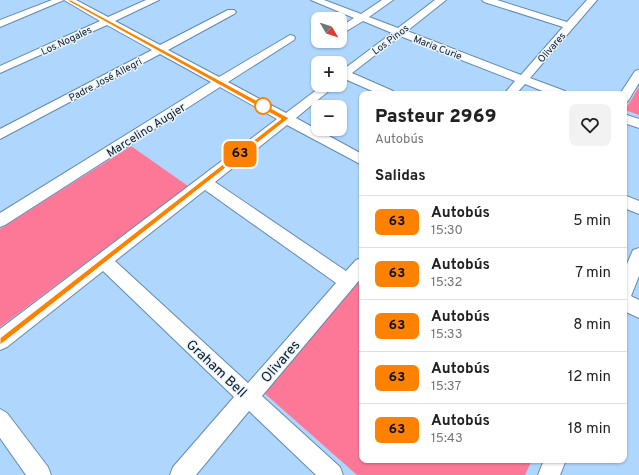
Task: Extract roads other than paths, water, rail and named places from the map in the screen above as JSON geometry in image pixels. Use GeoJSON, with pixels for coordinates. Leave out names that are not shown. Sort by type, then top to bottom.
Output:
{"type":"FeatureCollection","features":[{"type":"Feature","properties":{"kind":"street"},"geometry":{"type":"LineString","coordinates":[[0,24],[60,0]]}},
{"type":"Feature","properties":{"kind":"street"},"geometry":{"type":"LineString","coordinates":[[69,0],[359,158]]}},
{"type":"Feature","properties":{"kind":"street","name":"Los Nogales"},"geometry":{"type":"LineString","coordinates":[[0,70],[154,0]]}},
{"type":"Feature","properties":{"kind":"street","name":"Maria Curie"},"geometry":{"type":"LineString","coordinates":[[316,0],[553,91]]}},
{"type":"Feature","properties":{"kind":"street"},"geometry":{"type":"LineString","coordinates":[[338,0],[354,7],[360,6]]}},
{"type":"Feature","properties":{"kind":"street"},"geometry":{"type":"LineString","coordinates":[[347,28],[388,0]]}},
{"type":"Feature","properties":{"kind":"street","name":"Los Pinos"},"geometry":{"type":"LineString","coordinates":[[347,71],[441,0]]}},
{"type":"Feature","properties":{"kind":"street"},"geometry":{"type":"LineString","coordinates":[[487,0],[569,26]]}},
{"type":"Feature","properties":{"kind":"street","name":"Olivares"},"geometry":{"type":"LineString","coordinates":[[513,91],[592,0]]}},
{"type":"Feature","properties":{"kind":"street","name":"Padre José Allegri"},"geometry":{"type":"LineString","coordinates":[[0,135],[231,12]]}},
{"type":"Feature","properties":{"kind":"street","name":"Marcelino Augier"},"geometry":{"type":"LineString","coordinates":[[0,220],[221,83],[290,38]]}},
{"type":"Feature","properties":{"kind":"street"},"geometry":{"type":"LineString","coordinates":[[627,93],[639,73]]}},
{"type":"Feature","properties":{"kind":"street"},"geometry":{"type":"LineString","coordinates":[[347,77],[381,91]]}},
{"type":"Feature","properties":{"kind":"street"},"geometry":{"type":"LineString","coordinates":[[0,341],[102,260],[321,92]]}},
{"type":"Feature","properties":{"kind":"street"},"geometry":{"type":"LineString","coordinates":[[627,119],[639,124]]}},
{"type":"Feature","properties":{"kind":"street"},"geometry":{"type":"LineString","coordinates":[[204,182],[348,282]]}},
{"type":"Feature","properties":{"kind":"street"},"geometry":{"type":"LineString","coordinates":[[627,203],[639,208]]}},
{"type":"Feature","properties":{"kind":"street"},"geometry":{"type":"LineString","coordinates":[[627,285],[639,255]]}},
{"type":"Feature","properties":{"kind":"street","name":"Graham Bell"},"geometry":{"type":"LineString","coordinates":[[102,260],[332,475]]}},
{"type":"Feature","properties":{"kind":"street","name":"Olivares"},"geometry":{"type":"LineString","coordinates":[[181,475],[359,269]]}},
{"type":"Feature","properties":{"kind":"street"},"geometry":{"type":"LineString","coordinates":[[627,303],[639,310]]}},
{"type":"Feature","properties":{"kind":"street"},"geometry":{"type":"LineString","coordinates":[[0,420],[40,475]]}},
{"type":"Feature","properties":{"kind":"street"},"geometry":{"type":"LineString","coordinates":[[549,475],[554,463]]}}]}
